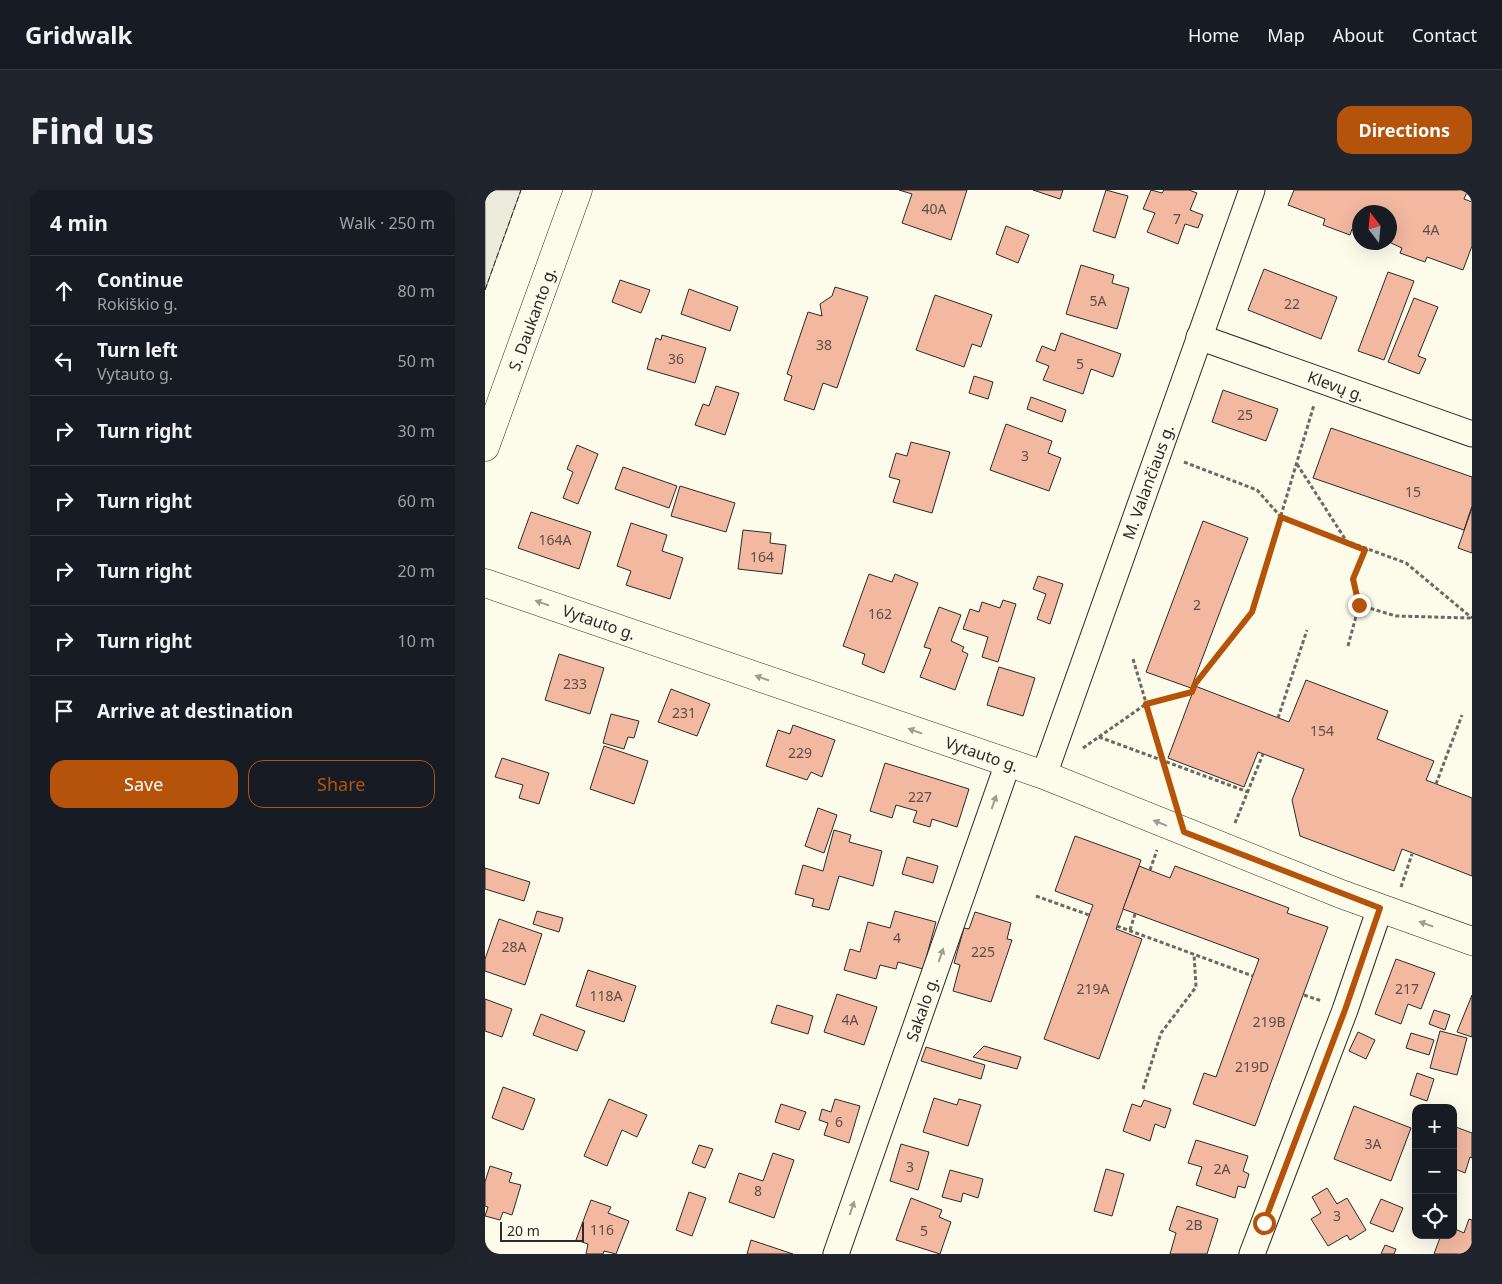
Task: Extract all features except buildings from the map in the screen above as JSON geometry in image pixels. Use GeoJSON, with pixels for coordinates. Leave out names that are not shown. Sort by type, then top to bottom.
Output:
{"type":"FeatureCollection","features":[{"type":"Feature","properties":{"kind":"main road","name":"S. Daukanto g."},"geometry":{"type":"LineString","coordinates":[[485,447],[578,190]]}},
{"type":"Feature","properties":{"kind":"main road","name":"Vytauto g."},"geometry":{"type":"LineString","coordinates":[[485,583],[1044,775],[1386,911],[1472,941]]}},
{"type":"Feature","properties":{"kind":"street","name":"M. Valančiaus g."},"geometry":{"type":"LineString","coordinates":[[1044,775],[1253,190]]}},
{"type":"Feature","properties":{"kind":"street","name":"Klevų g."},"geometry":{"type":"LineString","coordinates":[[1199,337],[1472,434]]}},
{"type":"Feature","properties":{"kind":"street","name":"Sakalo g."},"geometry":{"type":"LineString","coordinates":[[836,1254],[1008,763]]}},
{"type":"Feature","properties":{"kind":"street"},"geometry":{"type":"LineString","coordinates":[[1253,1254],[1345,1010],[1386,911]]}},
{"type":"Feature","properties":{"kind":"path"},"geometry":{"type":"LineString","coordinates":[[1044,775],[1146,704],[1192,692],[1195,684],[1252,612],[1322,381]]}},
{"type":"Feature","properties":{"kind":"path"},"geometry":{"type":"LineString","coordinates":[[1159,453],[1257,490],[1281,517],[1406,564],[1471,618]]}},
{"type":"Feature","properties":{"kind":"path"},"geometry":{"type":"LineString","coordinates":[[1297,464],[1347,542]]}},
{"type":"Feature","properties":{"kind":"path"},"geometry":{"type":"LineString","coordinates":[[1348,646],[1359,605],[1353,579],[1365,550]]}},
{"type":"Feature","properties":{"kind":"path"},"geometry":{"type":"LineString","coordinates":[[1359,605],[1396,616],[1471,618]]}},
{"type":"Feature","properties":{"kind":"path"},"geometry":{"type":"LineString","coordinates":[[1278,718],[1307,630]]}},
{"type":"Feature","properties":{"kind":"path"},"geometry":{"type":"LineString","coordinates":[[1133,659],[1184,832]]}},
{"type":"Feature","properties":{"kind":"path"},"geometry":{"type":"LineString","coordinates":[[1436,784],[1462,715]]}},
{"type":"Feature","properties":{"kind":"path"},"geometry":{"type":"LineString","coordinates":[[1098,737],[1247,792]]}},
{"type":"Feature","properties":{"kind":"path"},"geometry":{"type":"LineString","coordinates":[[1224,848],[1263,754]]}},
{"type":"Feature","properties":{"kind":"path"},"geometry":{"type":"LineString","coordinates":[[1386,911],[1413,854]]}},
{"type":"Feature","properties":{"kind":"path"},"geometry":{"type":"LineString","coordinates":[[1036,896],[1089,915]]}},
{"type":"Feature","properties":{"kind":"path"},"geometry":{"type":"LineString","coordinates":[[1130,930],[1135,914]]}},
{"type":"Feature","properties":{"kind":"path"},"geometry":{"type":"LineString","coordinates":[[1117,926],[1253,976]]}},
{"type":"Feature","properties":{"kind":"path"},"geometry":{"type":"LineString","coordinates":[[1143,1089],[1161,1033],[1196,987],[1193,954]]}},
{"type":"Feature","properties":{"kind":"shaded area"},"geometry":{"type":"Polygon","coordinates":[[[485,190],[521,190],[485,290],[485,190]]]}},
{"type":"Feature","properties":{"kind":"fence"},"geometry":{"type":"LineString","coordinates":[[485,290],[521,190]]}},
{"type":"Feature","properties":{"kind":"route"},"geometry":{"type":"LineString","coordinates":[[1264,1223],[1345,1010],[1380,908],[1184,832],[1146,704],[1192,692],[1195,684],[1252,612],[1281,517],[1365,550],[1353,579],[1359,605]]}}]}
